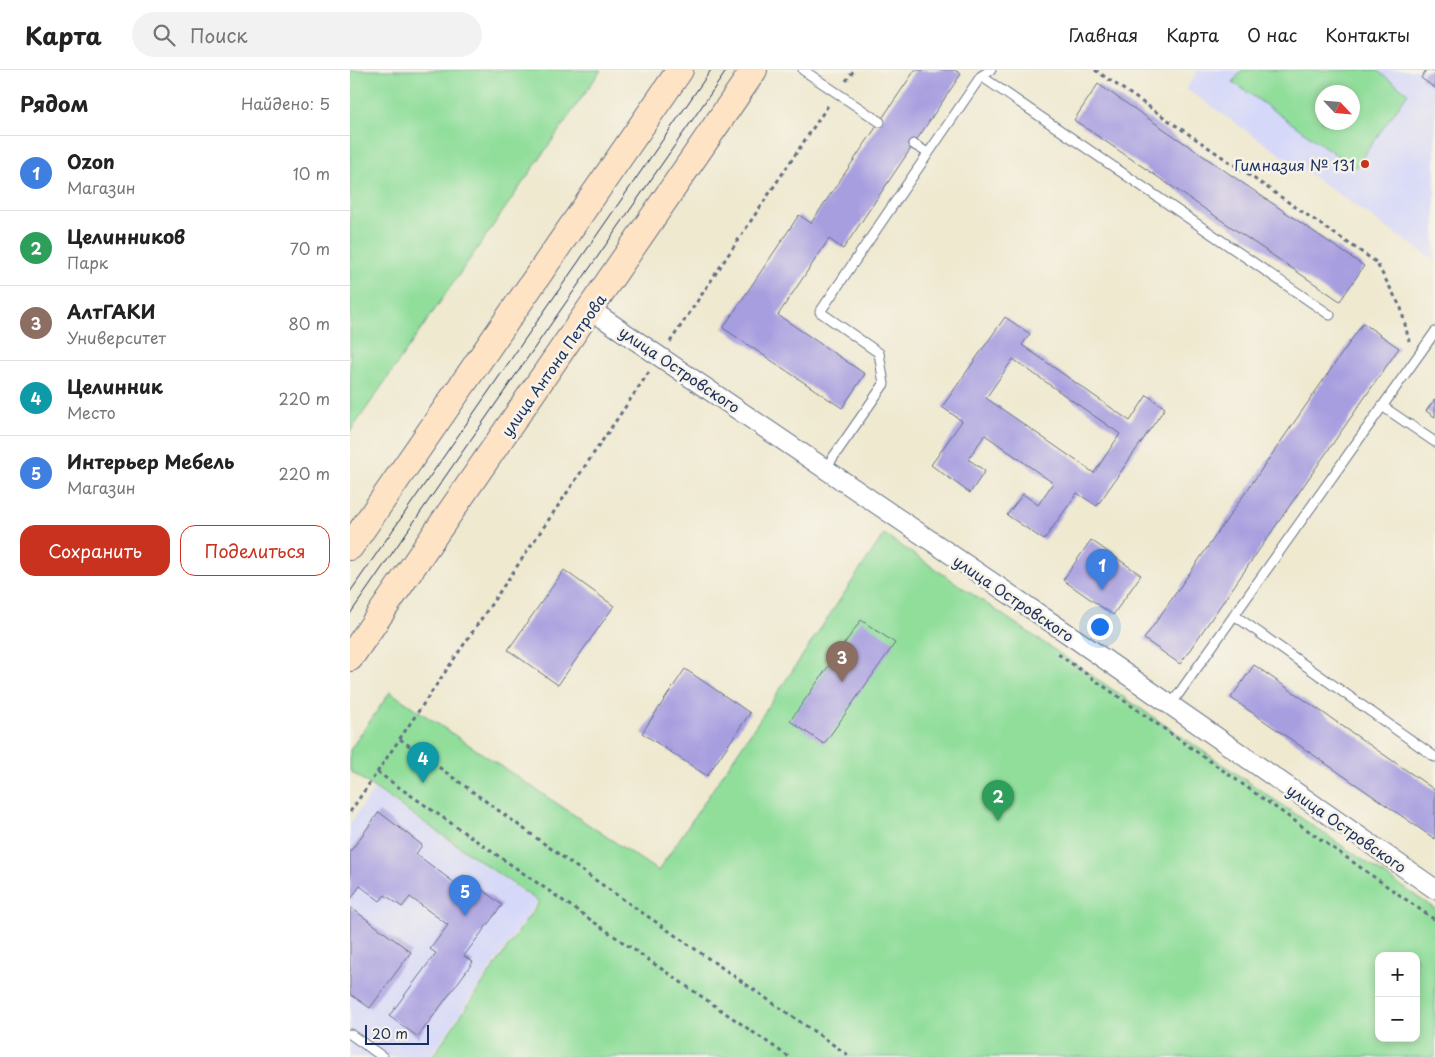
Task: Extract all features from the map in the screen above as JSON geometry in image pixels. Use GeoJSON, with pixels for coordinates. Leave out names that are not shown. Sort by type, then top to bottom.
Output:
{"type":"FeatureCollection","features":[{"type":"Feature","properties":{"kind":"main road"},"geometry":{"type":"LineString","coordinates":[[350,547],[680,70]]}},
{"type":"Feature","properties":{"kind":"main road","name":"улица Антона Петрова"},"geometry":{"type":"LineString","coordinates":[[350,658],[592,310],[754,70]]}},
{"type":"Feature","properties":{"kind":"street","name":"улица Островского"},"geometry":{"type":"LineString","coordinates":[[592,310],[1435,889]]}},
{"type":"Feature","properties":{"kind":"lane"},"geometry":{"type":"LineString","coordinates":[[803,70],[880,122]]}},
{"type":"Feature","properties":{"kind":"lane"},"geometry":{"type":"LineString","coordinates":[[826,469],[884,384],[879,353],[820,312],[981,76],[991,70]]}},
{"type":"Feature","properties":{"kind":"lane"},"geometry":{"type":"LineString","coordinates":[[981,76],[1330,315]]}},
{"type":"Feature","properties":{"kind":"lane"},"geometry":{"type":"LineString","coordinates":[[913,144],[928,153]]}},
{"type":"Feature","properties":{"kind":"lane"},"geometry":{"type":"LineString","coordinates":[[1170,706],[1435,332]]}},
{"type":"Feature","properties":{"kind":"lane"},"geometry":{"type":"LineString","coordinates":[[1382,406],[1435,442]]}},
{"type":"Feature","properties":{"kind":"lane"},"geometry":{"type":"LineString","coordinates":[[1234,615],[1435,757]]}},
{"type":"Feature","properties":{"kind":"lane"},"geometry":{"type":"LineString","coordinates":[[350,1034],[383,1057]]}},
{"type":"Feature","properties":{"kind":"path"},"geometry":{"type":"LineString","coordinates":[[350,812],[854,70]]}},
{"type":"Feature","properties":{"kind":"path"},"geometry":{"type":"LineString","coordinates":[[1095,70],[1376,262],[1401,308],[1414,361]]}},
{"type":"Feature","properties":{"kind":"path"},"geometry":{"type":"LineString","coordinates":[[649,373],[657,378]]}},
{"type":"Feature","properties":{"kind":"path"},"geometry":{"type":"LineString","coordinates":[[1056,652],[1435,920]]}},
{"type":"Feature","properties":{"kind":"path"},"geometry":{"type":"LineString","coordinates":[[400,739],[582,871],[851,1057]]}},
{"type":"Feature","properties":{"kind":"path"},"geometry":{"type":"LineString","coordinates":[[377,772],[789,1057]]}},
{"type":"Feature","properties":{"kind":"shaded area","name":"Гимназия № 131"},"geometry":{"type":"Polygon","coordinates":[[[1198,70],[1435,70],[1435,261],[1186,89],[1198,70]]]}},
{"type":"Feature","properties":{"kind":"shaded area"},"geometry":{"type":"Polygon","coordinates":[[[374,789],[537,902],[430,1057],[350,1057],[350,824],[374,789]]]}},
{"type":"Feature","properties":{"kind":"green space"},"geometry":{"type":"Polygon","coordinates":[[[350,70],[601,70],[350,432],[350,70]]]}},
{"type":"Feature","properties":{"kind":"green space"},"geometry":{"type":"Polygon","coordinates":[[[1242,70],[1376,70],[1408,93],[1355,168],[1233,82],[1242,70]]]}},
{"type":"Feature","properties":{"kind":"green space"},"geometry":{"type":"Polygon","coordinates":[[[884,534],[1435,909],[1435,1057],[432,1057],[539,902],[350,771],[350,750],[390,692],[658,871],[884,534]]]}},
{"type":"Feature","properties":{"kind":"building"},"geometry":{"type":"Polygon","coordinates":[[[915,70],[955,70],[961,74],[843,249],[829,239],[778,315],[865,374],[842,408],[723,328],[799,215],[811,223],[915,70]]]}},
{"type":"Feature","properties":{"kind":"building"},"geometry":{"type":"Polygon","coordinates":[[[1426,70],[1435,70],[1435,88],[1421,78],[1426,70]]]}},
{"type":"Feature","properties":{"kind":"building"},"geometry":{"type":"Polygon","coordinates":[[[1098,84],[1364,266],[1340,301],[1074,120],[1098,84]]]}},
{"type":"Feature","properties":{"kind":"building"},"geometry":{"type":"Polygon","coordinates":[[[1005,317],[1030,334],[1022,345],[1130,421],[1147,395],[1165,408],[1097,506],[1077,493],[1044,540],[1007,515],[1023,494],[1038,505],[1053,483],[985,435],[968,459],[985,471],[970,493],[931,465],[962,421],[942,407],[1005,317]],[[1013,359],[986,398],[1094,473],[1120,434],[1013,359]]]}},
{"type":"Feature","properties":{"kind":"building"},"geometry":{"type":"Polygon","coordinates":[[[1363,323],[1399,348],[1180,664],[1144,639],[1363,323]]]}},
{"type":"Feature","properties":{"kind":"building"},"geometry":{"type":"Polygon","coordinates":[[[1435,399],[1435,417],[1426,411],[1435,399]]]}},
{"type":"Feature","properties":{"kind":"building"},"geometry":{"type":"Polygon","coordinates":[[[1091,540],[1141,575],[1113,615],[1063,580],[1091,540]]]}},
{"type":"Feature","properties":{"kind":"building"},"geometry":{"type":"Polygon","coordinates":[[[564,570],[614,606],[558,685],[508,650],[564,570]]]}},
{"type":"Feature","properties":{"kind":"building"},"geometry":{"type":"Polygon","coordinates":[[[861,620],[895,643],[824,744],[790,721],[861,620]]]}},
{"type":"Feature","properties":{"kind":"building"},"geometry":{"type":"Polygon","coordinates":[[[1254,665],[1435,790],[1435,839],[1231,698],[1254,665]]]}},
{"type":"Feature","properties":{"kind":"building"},"geometry":{"type":"Polygon","coordinates":[[[685,669],[750,713],[707,776],[642,733],[685,669]]]}},
{"type":"Feature","properties":{"kind":"building"},"geometry":{"type":"Polygon","coordinates":[[[379,812],[422,845],[416,854],[456,884],[463,875],[502,905],[464,956],[473,962],[418,1037],[389,1016],[436,953],[430,949],[448,925],[410,897],[402,907],[385,895],[380,901],[360,886],[350,900],[350,852],[379,812]]]}},
{"type":"Feature","properties":{"kind":"building"},"geometry":{"type":"Polygon","coordinates":[[[350,907],[411,952],[370,1008],[350,994],[350,907]]]}},
{"type":"Feature","properties":{"kind":"tram line"},"geometry":{"type":"LineString","coordinates":[[350,592],[711,70]]}},
{"type":"Feature","properties":{"kind":"tram line"},"geometry":{"type":"LineString","coordinates":[[350,614],[727,70]]}},
{"type":"Feature","properties":{"kind":"place","name":"Гимназия № 131"},"geometry":{"type":"Point","coordinates":[1365,164]}},
{"type":"Feature","properties":{"kind":"place","name":"Ozon"},"geometry":{"type":"Point","coordinates":[1102,590]}},
{"type":"Feature","properties":{"kind":"place","name":"АлтГАКИ"},"geometry":{"type":"Point","coordinates":[842,682]}},
{"type":"Feature","properties":{"kind":"place","name":"Целинник"},"geometry":{"type":"Point","coordinates":[423,783]}},
{"type":"Feature","properties":{"kind":"place","name":"Целинников"},"geometry":{"type":"Point","coordinates":[998,821]}},
{"type":"Feature","properties":{"kind":"place","name":"Интерьер Мебель"},"geometry":{"type":"Point","coordinates":[465,916]}}]}
